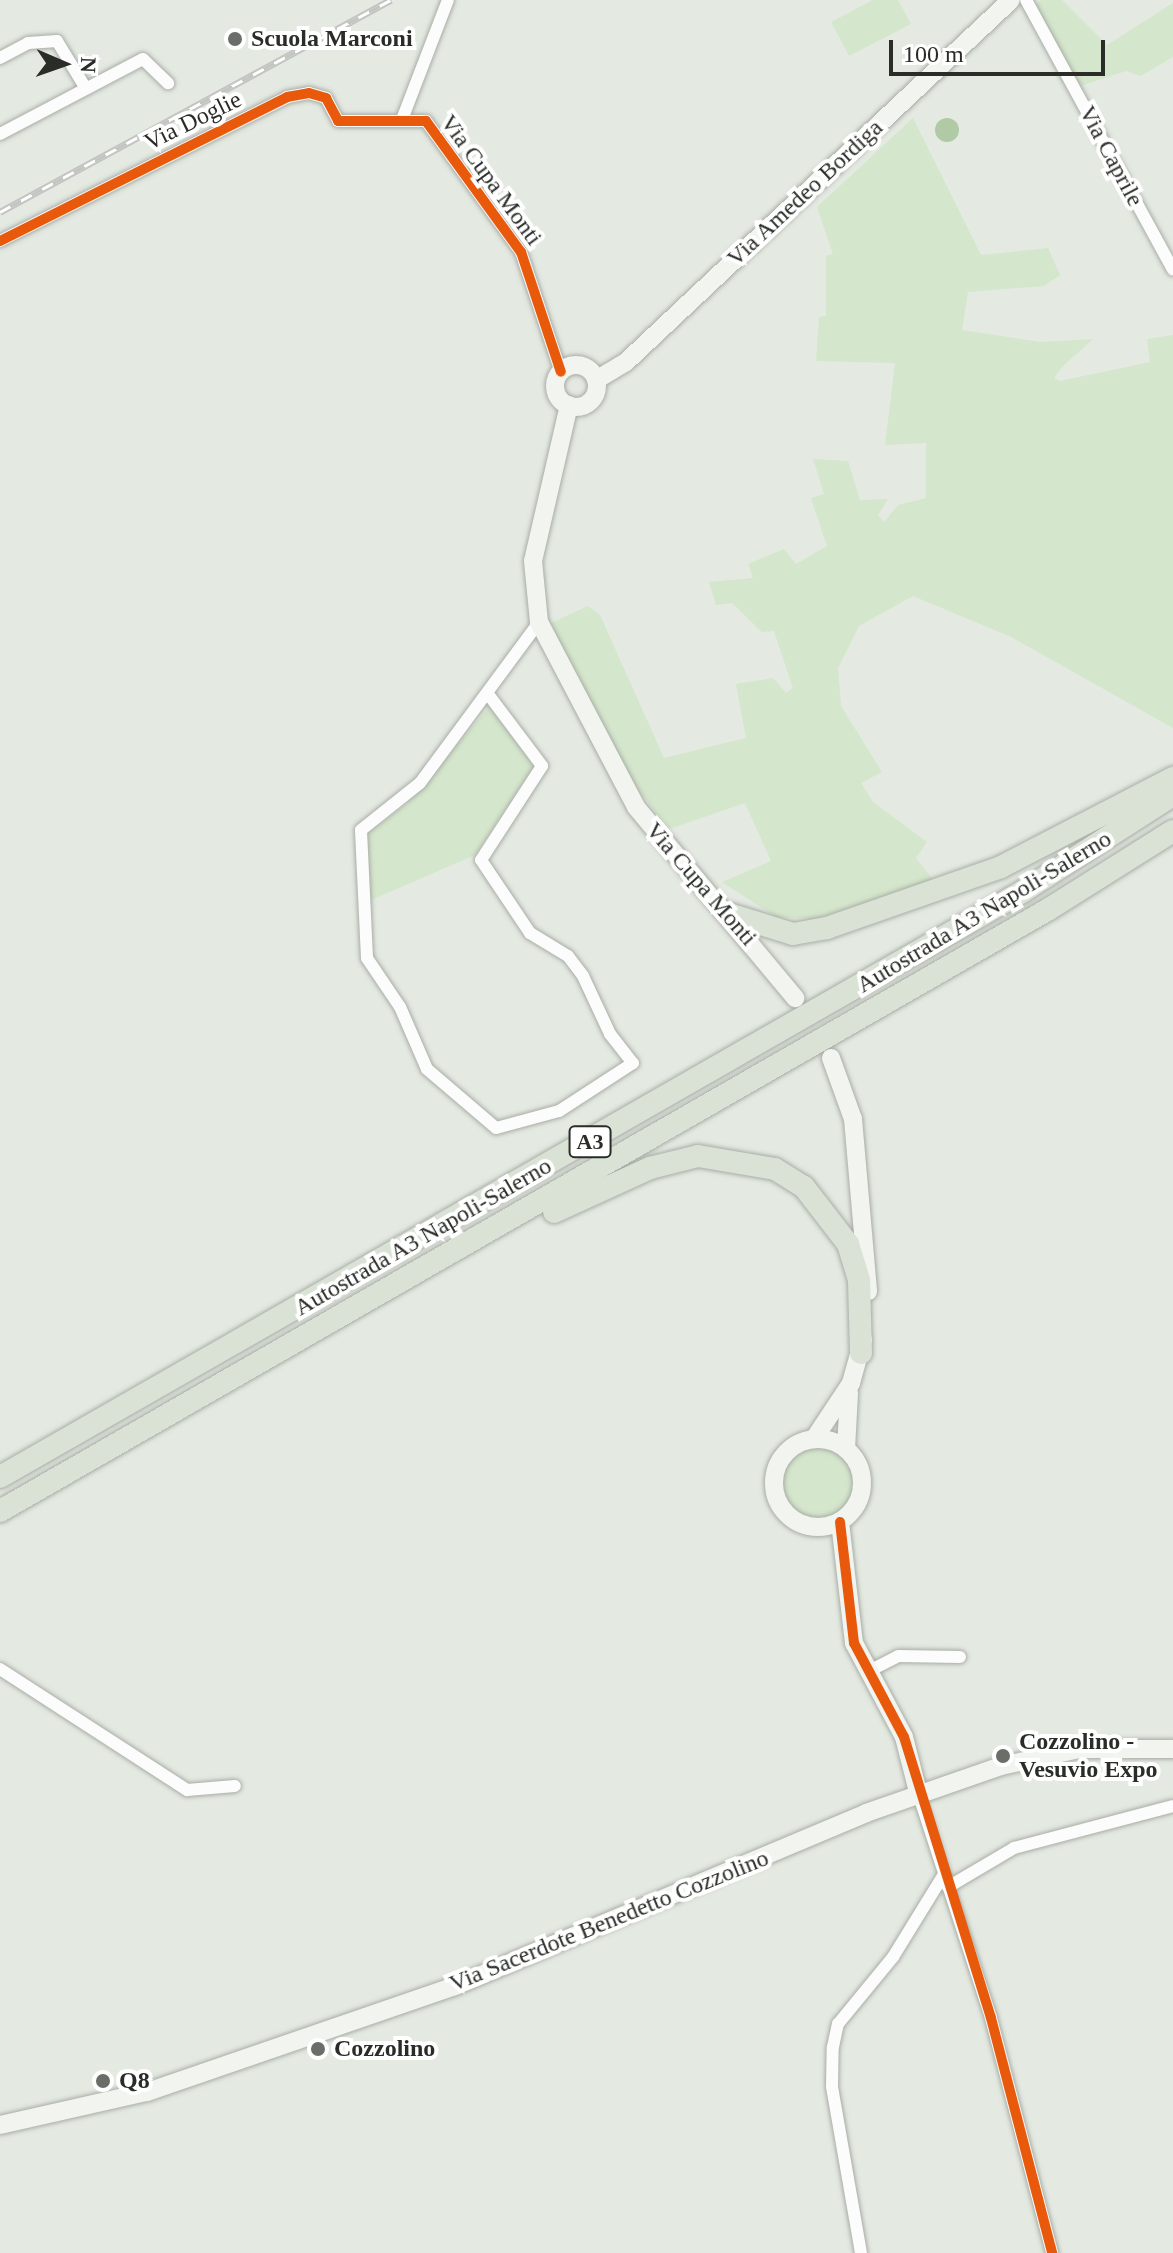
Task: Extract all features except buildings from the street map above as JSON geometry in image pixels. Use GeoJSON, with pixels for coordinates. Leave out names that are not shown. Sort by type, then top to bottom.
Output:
{"type":"FeatureCollection","features":[{"type":"Feature","properties":{"kind":"highway"},"geometry":{"type":"LineString","coordinates":[[729,914],[793,934],[827,928],[1001,867],[1173,778]]}},
{"type":"Feature","properties":{"kind":"highway","name":"Autostrada A3 Napoli-Salerno"},"geometry":{"type":"LineString","coordinates":[[0,1477],[1022,892],[1173,795]]}},
{"type":"Feature","properties":{"kind":"highway","name":"Autostrada A3 Napoli-Salerno"},"geometry":{"type":"LineString","coordinates":[[0,1511],[393,1287],[1173,831]]}},
{"type":"Feature","properties":{"kind":"highway"},"geometry":{"type":"LineString","coordinates":[[393,1287],[650,1168],[698,1156],[738,1158],[775,1169],[829,1212],[859,1281],[861,1353]]}},
{"type":"Feature","properties":{"kind":"street","name":"Via Cupa Monti"},"geometry":{"type":"LineString","coordinates":[[448,0],[403,117],[426,121],[521,252],[561,372]]}},
{"type":"Feature","properties":{"kind":"street","name":"Via Amedeo Bordiga"},"geometry":{"type":"LineString","coordinates":[[596,380],[626,362],[1011,0]]}},
{"type":"Feature","properties":{"kind":"street","name":"Via Caprile"},"geometry":{"type":"LineString","coordinates":[[1026,0],[1173,270]]}},
{"type":"Feature","properties":{"kind":"street"},"geometry":{"type":"LineString","coordinates":[[0,58],[28,43],[57,41],[85,87]]}},
{"type":"Feature","properties":{"kind":"street"},"geometry":{"type":"LineString","coordinates":[[0,134],[143,59],[168,83]]}},
{"type":"Feature","properties":{"kind":"street","name":"Via Doglie"},"geometry":{"type":"LineString","coordinates":[[0,241],[287,97],[326,98],[338,121],[403,117]]}},
{"type":"Feature","properties":{"kind":"street"},"geometry":{"type":"LineString","coordinates":[[584,366],[596,380],[592,400],[569,405],[555,387],[561,372],[584,366]]}},
{"type":"Feature","properties":{"kind":"street","name":"Via Cupa Monti"},"geometry":{"type":"LineString","coordinates":[[569,405],[533,561],[539,622],[636,807],[729,914],[795,998]]}},
{"type":"Feature","properties":{"kind":"street"},"geometry":{"type":"LineString","coordinates":[[488,694],[542,766],[481,860],[530,933],[576,966],[633,1063],[559,1111],[496,1128],[427,1069],[400,1007],[367,958],[361,830],[420,783],[539,622]]}},
{"type":"Feature","properties":{"kind":"street"},"geometry":{"type":"LineString","coordinates":[[831,1058],[853,1119],[864,1219],[869,1314],[851,1383],[846,1449],[862,1479],[861,1496],[840,1522],[839,1550],[854,1643],[904,1737],[1052,2253]]}},
{"type":"Feature","properties":{"kind":"street"},"geometry":{"type":"LineString","coordinates":[[839,1550],[816,1527],[787,1514],[774,1484],[786,1454],[814,1439],[851,1383]]}},
{"type":"Feature","properties":{"kind":"street"},"geometry":{"type":"LineString","coordinates":[[814,1439],[846,1449]]}},
{"type":"Feature","properties":{"kind":"street"},"geometry":{"type":"LineString","coordinates":[[816,1527],[840,1522]]}},
{"type":"Feature","properties":{"kind":"street"},"geometry":{"type":"LineString","coordinates":[[871,1670],[899,1656],[960,1657]]}},
{"type":"Feature","properties":{"kind":"street"},"geometry":{"type":"LineString","coordinates":[[0,1669],[187,1790],[235,1786]]}},
{"type":"Feature","properties":{"kind":"street","name":"Via Sacerdote Benedetto Cozzolino"},"geometry":{"type":"LineString","coordinates":[[0,2125],[147,2092],[455,1986],[919,1796],[1001,1766],[1079,1749],[1173,1749]]}},
{"type":"Feature","properties":{"kind":"street"},"geometry":{"type":"LineString","coordinates":[[861,2253],[832,2086],[835,2036],[946,1881],[1014,1848],[1173,1806]]}},
{"type":"Feature","properties":{"kind":"shaded area"},"geometry":{"type":"Polygon","coordinates":[[[873,0],[898,0],[911,24],[849,56],[831,22],[873,0]]]}},
{"type":"Feature","properties":{"kind":"shaded area"},"geometry":{"type":"Polygon","coordinates":[[[1041,0],[1062,0],[1107,45],[1173,3],[1173,57],[1141,76],[1126,71],[1080,86],[1033,8],[1041,0]]]}},
{"type":"Feature","properties":{"kind":"shaded area"},"geometry":{"type":"Polygon","coordinates":[[[913,118],[981,255],[1048,248],[1060,275],[1044,286],[968,292],[962,330],[1040,342],[1093,339],[1063,366],[1054,378],[1060,381],[1150,362],[1147,339],[1173,335],[1173,728],[1011,637],[913,596],[859,626],[838,668],[841,706],[882,772],[861,783],[873,802],[927,842],[916,858],[934,881],[814,919],[776,917],[722,882],[771,861],[745,803],[669,829],[612,756],[551,623],[588,606],[600,615],[664,758],[746,738],[736,684],[773,678],[786,693],[793,688],[774,631],[762,632],[732,603],[716,605],[709,582],[753,578],[748,564],[784,549],[796,564],[827,546],[811,498],[824,494],[813,459],[848,461],[860,500],[888,499],[878,515],[884,522],[898,505],[926,498],[926,443],[885,445],[895,363],[816,361],[819,317],[826,316],[826,256],[833,254],[817,207],[913,118]]]}},
{"type":"Feature","properties":{"kind":"shaded area"},"geometry":{"type":"Polygon","coordinates":[[[947,118],[955,122],[959,130],[955,138],[947,142],[939,138],[935,130],[939,122],[947,118]]]}},
{"type":"Feature","properties":{"kind":"shaded area"},"geometry":{"type":"Polygon","coordinates":[[[491,705],[534,766],[475,855],[369,901],[366,835],[407,804],[491,705]]]}},
{"type":"Feature","properties":{"kind":"shaded area"},"geometry":{"type":"Polygon","coordinates":[[[818,1448],[843,1458],[853,1483],[843,1508],[818,1518],[793,1508],[783,1483],[793,1458],[818,1448]]]}},
{"type":"Feature","properties":{"kind":"railway"},"geometry":{"type":"LineString","coordinates":[[0,212],[391,0]]}},
{"type":"Feature","properties":{"kind":"cycle path"},"geometry":{"type":"LineString","coordinates":[[0,241],[287,97],[309,93],[326,98],[338,121],[426,121],[521,252],[561,372]]}},
{"type":"Feature","properties":{"kind":"cycle path"},"geometry":{"type":"LineString","coordinates":[[840,1522],[854,1643],[904,1737],[991,2018],[1052,2253]]}},
{"type":"Feature","properties":{"kind":"place","name":"Scuola Marconi"},"geometry":{"type":"Point","coordinates":[235,39]}},
{"type":"Feature","properties":{"kind":"place","name":"Cozzolino - Vesuvio Expo"},"geometry":{"type":"Point","coordinates":[1003,1756]}},
{"type":"Feature","properties":{"kind":"place","name":"Cozzolino"},"geometry":{"type":"Point","coordinates":[318,2049]}},
{"type":"Feature","properties":{"kind":"place","name":"Q8"},"geometry":{"type":"Point","coordinates":[103,2081]}}]}
